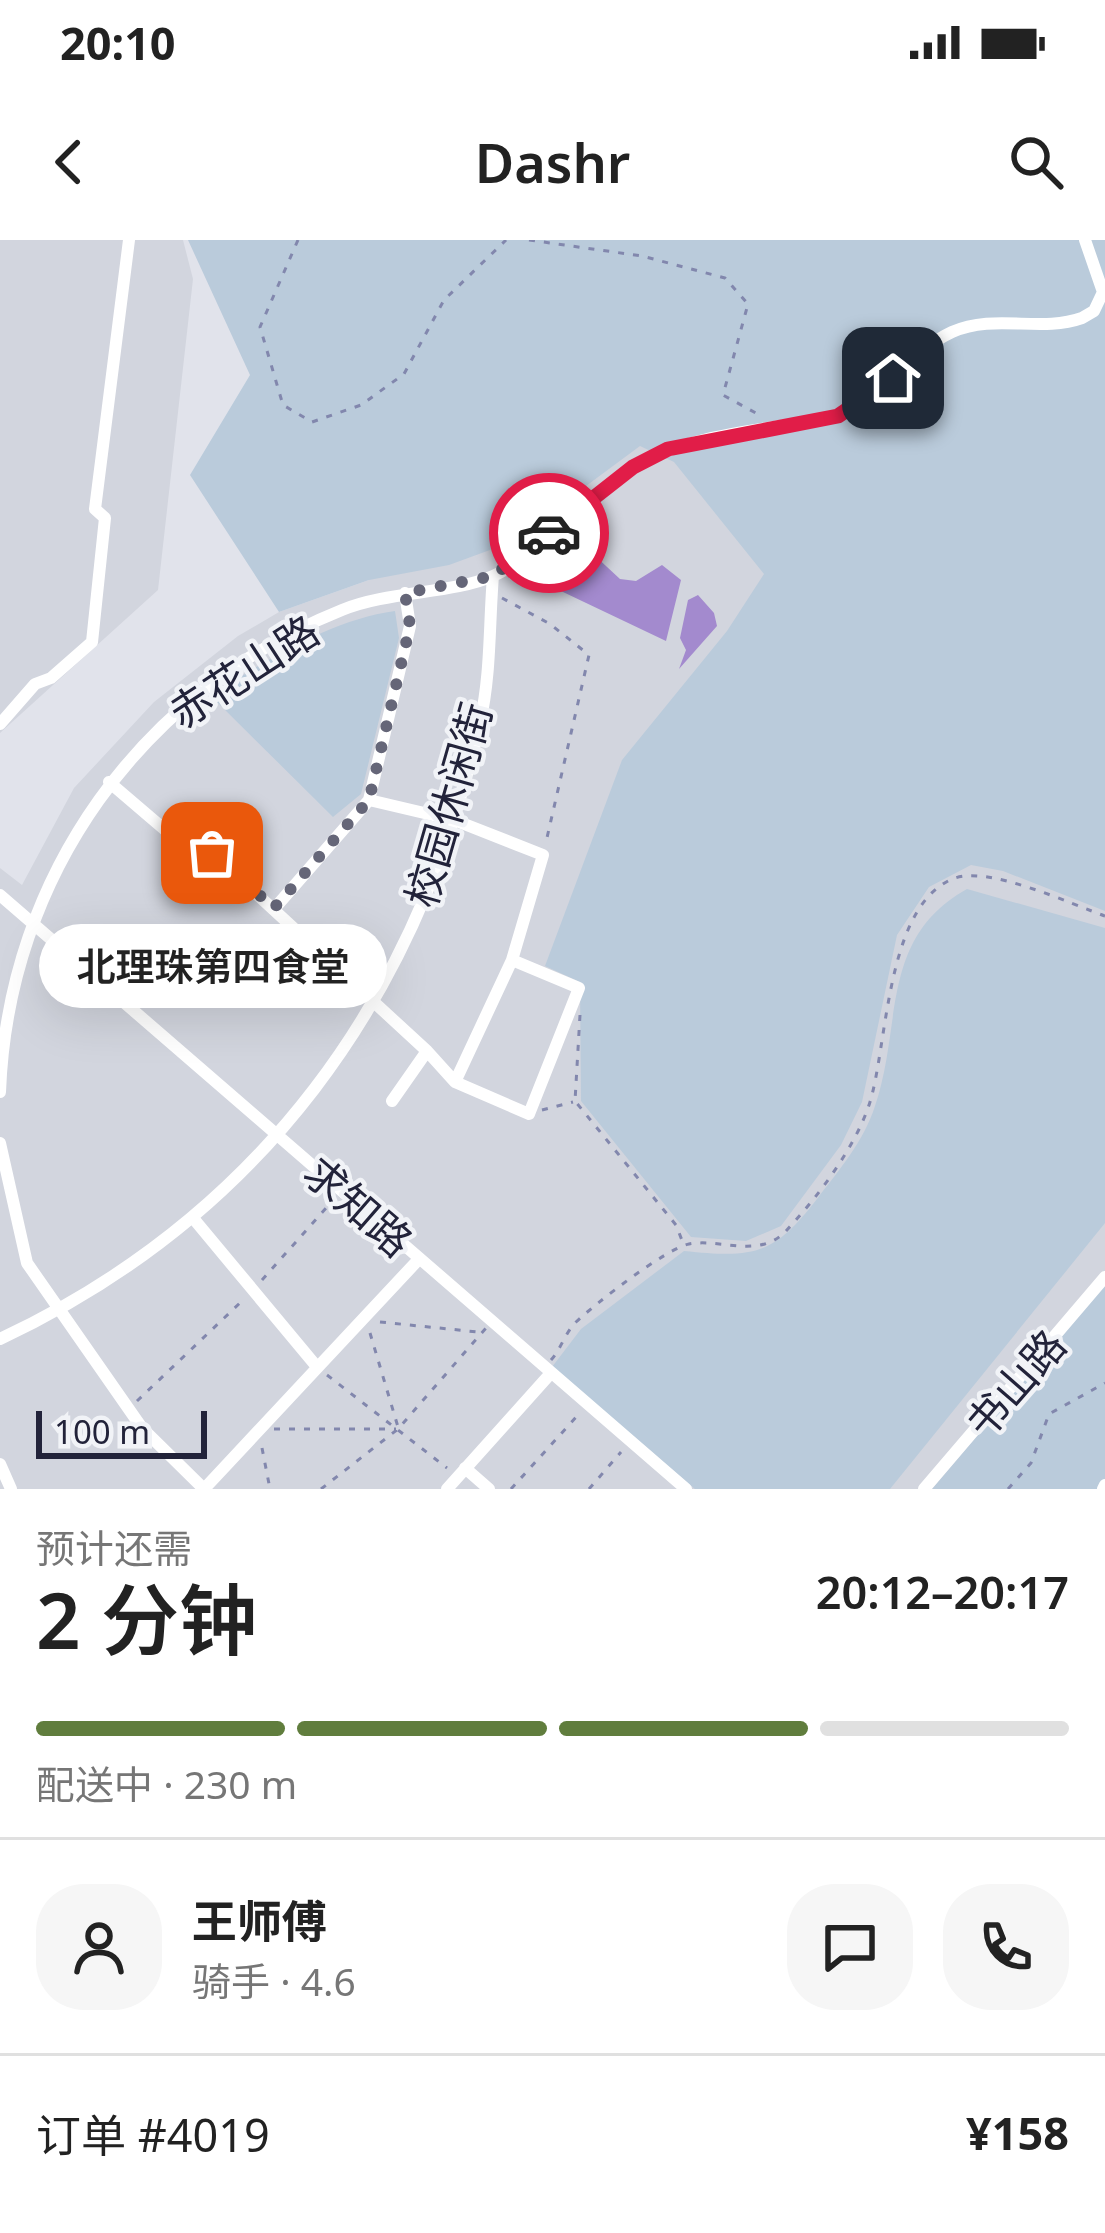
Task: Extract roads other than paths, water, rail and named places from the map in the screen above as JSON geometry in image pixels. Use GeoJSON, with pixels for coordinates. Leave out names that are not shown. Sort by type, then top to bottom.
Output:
{"type":"FeatureCollection","features":[{"type":"Feature","properties":{"kind":"street"},"geometry":{"type":"LineString","coordinates":[[0,724],[34,684],[51,679],[92,642],[105,518],[95,509],[130,240]]}},
{"type":"Feature","properties":{"kind":"street","name":"赤花山路"},"geometry":{"type":"LineString","coordinates":[[0,1091],[9,1000],[32,923],[66,848],[109,782],[200,689],[273,642],[345,608],[493,576],[633,467],[668,449],[838,416],[864,402],[948,334],[986,321],[1082,318],[1103,292],[1085,240]]}},
{"type":"Feature","properties":{"kind":"street","name":"校园休闲街"},"geometry":{"type":"LineString","coordinates":[[0,1339],[60,1311],[193,1218],[275,1136],[376,1004],[422,907],[454,820],[482,717],[493,576]]}},
{"type":"Feature","properties":{"kind":"street"},"geometry":{"type":"LineString","coordinates":[[274,908],[369,800],[410,626],[405,593]]}},
{"type":"Feature","properties":{"kind":"street"},"geometry":{"type":"LineString","coordinates":[[109,782],[178,841],[212,853],[455,1082],[529,1114],[578,988],[512,960]]}},
{"type":"Feature","properties":{"kind":"street"},"geometry":{"type":"LineString","coordinates":[[369,800],[454,820],[543,855],[512,960],[455,1082]]}},
{"type":"Feature","properties":{"kind":"street"},"geometry":{"type":"LineString","coordinates":[[0,895],[32,923]]}},
{"type":"Feature","properties":{"kind":"street","name":"求知路"},"geometry":{"type":"LineString","coordinates":[[32,923],[418,1259],[487,1328],[548,1370],[686,1489]]}},
{"type":"Feature","properties":{"kind":"street"},"geometry":{"type":"LineString","coordinates":[[392,1101],[428,1052]]}},
{"type":"Feature","properties":{"kind":"street"},"geometry":{"type":"LineString","coordinates":[[0,1143],[27,1263],[128,1410],[204,1489],[418,1259]]}},
{"type":"Feature","properties":{"kind":"street"},"geometry":{"type":"LineString","coordinates":[[193,1218],[254,1289],[283,1332],[317,1367]]}},
{"type":"Feature","properties":{"kind":"street","name":"书山路"},"geometry":{"type":"LineString","coordinates":[[924,1489],[1105,1277]]}},
{"type":"Feature","properties":{"kind":"street"},"geometry":{"type":"LineString","coordinates":[[447,1489],[548,1370]]}},
{"type":"Feature","properties":{"kind":"street"},"geometry":{"type":"LineString","coordinates":[[0,1464],[11,1489]]}},
{"type":"Feature","properties":{"kind":"street"},"geometry":{"type":"LineString","coordinates":[[461,1473],[489,1489]]}},
{"type":"Feature","properties":{"kind":"place","name":"北理珠第四食堂"},"geometry":{"type":"Point","coordinates":[212,853]}}]}
